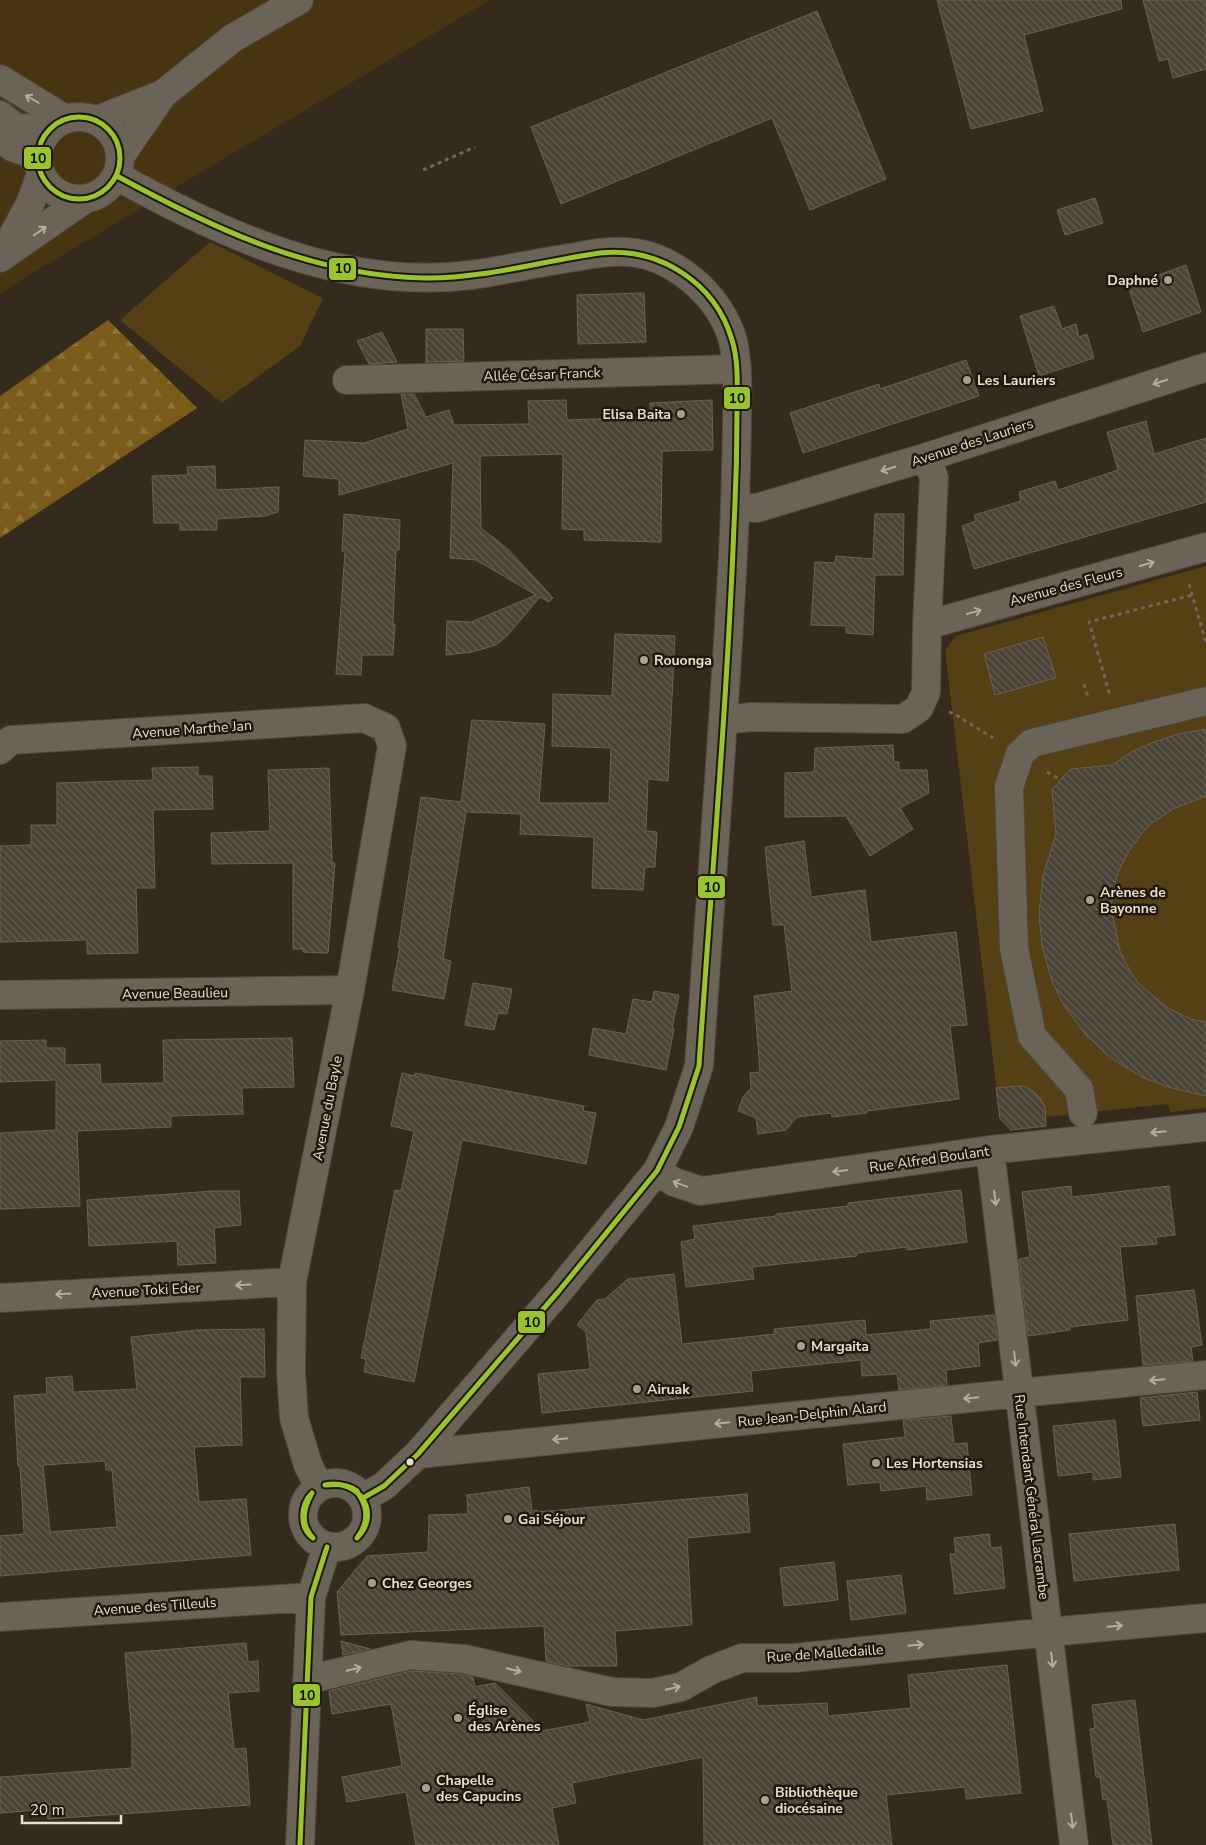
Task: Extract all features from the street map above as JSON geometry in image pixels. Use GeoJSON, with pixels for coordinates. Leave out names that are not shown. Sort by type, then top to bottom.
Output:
{"type":"FeatureCollection","features":[{"type":"Feature","properties":{"kind":"street"},"geometry":{"type":"LineString","coordinates":[[96,120],[163,94],[233,38],[299,0]]}},
{"type":"Feature","properties":{"kind":"street"},"geometry":{"type":"LineString","coordinates":[[0,79],[57,124]]}},
{"type":"Feature","properties":{"kind":"street"},"geometry":{"type":"LineString","coordinates":[[0,258],[86,199],[104,192],[163,94]]}},
{"type":"Feature","properties":{"kind":"street"},"geometry":{"type":"LineString","coordinates":[[0,115],[16,128],[57,124],[76,116],[96,120],[114,134],[118,144],[119,165]]}},
{"type":"Feature","properties":{"kind":"street"},"geometry":{"type":"LineString","coordinates":[[57,124],[39,146],[40,165],[46,183],[64,197],[86,199]]}},
{"type":"Feature","properties":{"kind":"street"},"geometry":{"type":"LineString","coordinates":[[0,137],[40,165]]}},
{"type":"Feature","properties":{"kind":"street"},"geometry":{"type":"LineString","coordinates":[[0,258],[30,204],[40,165]]}},
{"type":"Feature","properties":{"kind":"street"},"geometry":{"type":"LineString","coordinates":[[119,165],[188,214],[274,250],[319,264],[372,274],[420,278],[471,275],[531,263],[604,252],[628,252],[654,258],[687,276],[710,297],[723,316],[732,338],[737,369],[736,506],[700,1066],[679,1126],[657,1171],[558,1292],[418,1454],[384,1486],[363,1498]]}},
{"type":"Feature","properties":{"kind":"street","name":"Avenue des Lauriers"},"geometry":{"type":"LineString","coordinates":[[736,506],[757,508],[927,457],[1206,367]]}},
{"type":"Feature","properties":{"kind":"street","name":"Allée César Franck"},"geometry":{"type":"LineString","coordinates":[[346,380],[737,369]]}},
{"type":"Feature","properties":{"kind":"street"},"geometry":{"type":"LineString","coordinates":[[723,720],[752,717],[903,719],[919,708],[926,692],[927,625],[934,478],[927,457]]}},
{"type":"Feature","properties":{"kind":"street","name":"Avenue des Fleurs"},"geometry":{"type":"LineString","coordinates":[[927,625],[1206,547]]}},
{"type":"Feature","properties":{"kind":"street"},"geometry":{"type":"LineString","coordinates":[[1083,1113],[1079,1089],[1032,1036],[1014,948],[1009,787],[1020,754],[1032,743],[1206,701]]}},
{"type":"Feature","properties":{"kind":"street","name":"Avenue Marthe Jan"},"geometry":{"type":"LineString","coordinates":[[0,750],[11,740],[364,718],[386,728]]}},
{"type":"Feature","properties":{"kind":"street","name":"Avenue du Bayle"},"geometry":{"type":"LineString","coordinates":[[319,1487],[308,1465],[294,1418],[291,1372],[292,1282],[350,990],[392,746],[386,728]]}},
{"type":"Feature","properties":{"kind":"street","name":"Avenue Beaulieu"},"geometry":{"type":"LineString","coordinates":[[0,996],[350,990]]}},
{"type":"Feature","properties":{"kind":"street","name":"Rue Alfred Boulant"},"geometry":{"type":"LineString","coordinates":[[657,1171],[674,1182],[701,1191],[990,1150],[1206,1127]]}},
{"type":"Feature","properties":{"kind":"street","name":"Rue Intendant Général Lacrambe"},"geometry":{"type":"LineString","coordinates":[[990,1150],[1074,1845]]}},
{"type":"Feature","properties":{"kind":"street","name":"Avenue Toki Eder"},"geometry":{"type":"LineString","coordinates":[[0,1298],[292,1282]]}},
{"type":"Feature","properties":{"kind":"street","name":"Rue Jean-Delphin Alard"},"geometry":{"type":"LineString","coordinates":[[418,1454],[1019,1392],[1206,1375]]}},
{"type":"Feature","properties":{"kind":"street"},"geometry":{"type":"LineString","coordinates":[[338,1483],[348,1485],[363,1498],[367,1508],[367,1520],[364,1530],[348,1545],[338,1548],[327,1546],[317,1542],[309,1534],[304,1525],[303,1514],[305,1504],[310,1494],[319,1487],[338,1483]]}},
{"type":"Feature","properties":{"kind":"street"},"geometry":{"type":"LineString","coordinates":[[300,1845],[311,1597],[327,1546]]}},
{"type":"Feature","properties":{"kind":"street","name":"Avenue des Tilleuls"},"geometry":{"type":"LineString","coordinates":[[0,1616],[311,1597]]}},
{"type":"Feature","properties":{"kind":"street","name":"Rue de Malledaille"},"geometry":{"type":"LineString","coordinates":[[307,1680],[410,1655],[464,1659],[612,1692],[653,1693],[681,1686],[712,1670],[742,1658],[794,1658],[1206,1618]]}},
{"type":"Feature","properties":{"kind":"path"},"geometry":{"type":"LineString","coordinates":[[423,170],[475,147]]}},
{"type":"Feature","properties":{"kind":"path"},"geometry":{"type":"LineString","coordinates":[[1188,579],[1206,643]]}},
{"type":"Feature","properties":{"kind":"path"},"geometry":{"type":"LineString","coordinates":[[1102,694],[1109,692],[1089,622],[1192,594]]}},
{"type":"Feature","properties":{"kind":"path"},"geometry":{"type":"LineString","coordinates":[[1084,684],[1088,698],[1095,696]]}},
{"type":"Feature","properties":{"kind":"shaded area"},"geometry":{"type":"Polygon","coordinates":[[[0,0],[490,0],[0,294],[0,0]]]}},
{"type":"Feature","properties":{"kind":"shaded area"},"geometry":{"type":"Polygon","coordinates":[[[210,242],[323,298],[300,346],[222,403],[120,320],[210,242]]]}},
{"type":"Feature","properties":{"kind":"shaded area","name":"Arènes de Bayonne"},"geometry":{"type":"Polygon","coordinates":[[[1206,566],[1206,1108],[1170,1112],[1168,1104],[1046,1117],[1047,1126],[1011,1130],[1000,1119],[945,650],[956,636],[1206,566]]]}},
{"type":"Feature","properties":{"kind":"green space"},"geometry":{"type":"Polygon","coordinates":[[[108,320],[197,408],[0,538],[0,396],[108,320]]]}},
{"type":"Feature","properties":{"kind":"building"},"geometry":{"type":"Polygon","coordinates":[[[937,0],[1121,0],[1122,9],[1024,35],[1043,111],[971,129],[937,0]]]}},
{"type":"Feature","properties":{"kind":"building"},"geometry":{"type":"Polygon","coordinates":[[[1143,0],[1206,0],[1206,69],[1173,78],[1168,59],[1159,61],[1143,0]]]}},
{"type":"Feature","properties":{"kind":"building"},"geometry":{"type":"Polygon","coordinates":[[[817,11],[886,179],[810,210],[772,118],[561,204],[531,127],[817,11]]]}},
{"type":"Feature","properties":{"kind":"building"},"geometry":{"type":"Polygon","coordinates":[[[1095,198],[1103,223],[1065,235],[1057,210],[1095,198]]]}},
{"type":"Feature","properties":{"kind":"building","name":"Daphné"},"geometry":{"type":"Polygon","coordinates":[[[1186,265],[1201,312],[1143,332],[1128,286],[1186,265]]]}},
{"type":"Feature","properties":{"kind":"building"},"geometry":{"type":"Polygon","coordinates":[[[644,293],[646,342],[578,344],[577,295],[644,293]]]}},
{"type":"Feature","properties":{"kind":"building"},"geometry":{"type":"Polygon","coordinates":[[[1054,306],[1062,329],[1076,324],[1079,337],[1087,334],[1094,358],[1039,376],[1020,316],[1054,306]]]}},
{"type":"Feature","properties":{"kind":"building"},"geometry":{"type":"Polygon","coordinates":[[[426,329],[463,329],[464,361],[426,362],[426,329]]]}},
{"type":"Feature","properties":{"kind":"building"},"geometry":{"type":"Polygon","coordinates":[[[382,332],[397,362],[369,364],[357,341],[382,332]]]}},
{"type":"Feature","properties":{"kind":"building"},"geometry":{"type":"Polygon","coordinates":[[[966,360],[979,396],[803,453],[790,413],[879,384],[880,389],[966,360]]]}},
{"type":"Feature","properties":{"kind":"building"},"geometry":{"type":"Polygon","coordinates":[[[401,394],[414,394],[426,417],[449,410],[454,425],[529,424],[528,401],[566,400],[567,420],[650,417],[650,403],[712,400],[713,450],[662,451],[661,542],[584,540],[584,530],[562,529],[563,454],[480,456],[481,528],[508,549],[553,598],[549,602],[540,597],[507,636],[496,645],[472,652],[446,655],[447,621],[471,622],[536,595],[476,560],[450,558],[453,463],[339,495],[339,479],[303,476],[305,440],[364,443],[408,429],[401,394]]]}},
{"type":"Feature","properties":{"kind":"building"},"geometry":{"type":"Polygon","coordinates":[[[1146,421],[1154,454],[1206,438],[1206,502],[974,569],[962,526],[976,521],[974,515],[1021,501],[1019,492],[1055,481],[1058,490],[1118,470],[1107,432],[1146,421]]]}},
{"type":"Feature","properties":{"kind":"building"},"geometry":{"type":"Polygon","coordinates":[[[215,466],[216,490],[279,487],[278,512],[265,516],[217,519],[217,530],[180,530],[180,523],[154,523],[152,476],[188,475],[187,467],[215,466]]]}},
{"type":"Feature","properties":{"kind":"building"},"geometry":{"type":"Polygon","coordinates":[[[344,514],[400,520],[399,550],[396,550],[393,655],[362,655],[361,675],[336,674],[345,553],[342,551],[344,514]]]}},
{"type":"Feature","properties":{"kind":"building"},"geometry":{"type":"Polygon","coordinates":[[[875,514],[904,514],[903,575],[875,575],[873,635],[846,633],[846,626],[811,625],[815,562],[835,563],[836,556],[873,559],[875,514]]]}},
{"type":"Feature","properties":{"kind":"building"},"geometry":{"type":"Polygon","coordinates":[[[615,634],[675,636],[668,781],[648,779],[646,831],[657,832],[655,867],[645,867],[643,890],[592,888],[594,837],[520,834],[521,814],[466,812],[443,959],[451,961],[444,999],[392,990],[400,947],[398,947],[421,797],[461,802],[472,720],[545,724],[539,803],[609,803],[611,748],[552,746],[553,694],[612,696],[615,634]]]}},
{"type":"Feature","properties":{"kind":"building"},"geometry":{"type":"Polygon","coordinates":[[[1043,637],[1056,678],[995,695],[984,654],[1043,637]]]}},
{"type":"Feature","properties":{"kind":"building"},"geometry":{"type":"Polygon","coordinates":[[[1206,729],[1206,796],[1173,809],[1152,823],[1143,832],[1128,852],[1117,875],[1112,901],[1112,913],[1120,951],[1139,984],[1168,1008],[1191,1019],[1206,1022],[1206,1096],[1168,1087],[1144,1078],[1112,1059],[1085,1034],[1063,1004],[1052,981],[1042,946],[1039,913],[1043,876],[1056,834],[1052,790],[1070,769],[1112,765],[1131,752],[1154,742],[1178,734],[1206,729]]]}},
{"type":"Feature","properties":{"kind":"building"},"geometry":{"type":"Polygon","coordinates":[[[893,745],[894,762],[899,762],[899,770],[927,770],[929,793],[900,808],[913,829],[870,856],[846,816],[785,817],[785,773],[814,772],[815,748],[893,745]]]}},
{"type":"Feature","properties":{"kind":"building"},"geometry":{"type":"Polygon","coordinates":[[[198,767],[198,776],[212,776],[213,809],[153,810],[155,888],[136,888],[138,953],[87,954],[87,940],[0,942],[0,846],[31,845],[31,825],[57,825],[57,783],[153,780],[152,768],[198,767]]]}},
{"type":"Feature","properties":{"kind":"building"},"geometry":{"type":"Polygon","coordinates":[[[329,768],[332,863],[335,863],[328,953],[303,952],[303,949],[293,949],[293,863],[212,864],[211,833],[270,831],[268,770],[329,768]]]}},
{"type":"Feature","properties":{"kind":"building"},"geometry":{"type":"Polygon","coordinates":[[[804,841],[811,897],[865,890],[871,942],[956,932],[967,1025],[950,1026],[959,1099],[832,1117],[831,1113],[797,1117],[786,1130],[758,1134],[756,1118],[738,1111],[743,1097],[751,1088],[750,1073],[760,1072],[754,996],[792,991],[784,925],[773,925],[765,847],[804,841]]]}},
{"type":"Feature","properties":{"kind":"building"},"geometry":{"type":"Polygon","coordinates":[[[473,983],[512,989],[507,1014],[498,1013],[494,1030],[465,1025],[473,983]]]}},
{"type":"Feature","properties":{"kind":"building"},"geometry":{"type":"Polygon","coordinates":[[[654,991],[679,995],[666,1070],[589,1055],[593,1028],[626,1034],[633,999],[652,1002],[654,991]]]}},
{"type":"Feature","properties":{"kind":"building"},"geometry":{"type":"Polygon","coordinates":[[[292,1038],[294,1087],[242,1088],[243,1114],[171,1116],[171,1127],[77,1131],[80,1206],[0,1209],[0,1133],[56,1130],[56,1080],[0,1082],[0,1041],[46,1040],[46,1048],[65,1048],[65,1065],[100,1064],[101,1084],[164,1083],[163,1040],[292,1038]]]}},
{"type":"Feature","properties":{"kind":"building"},"geometry":{"type":"Polygon","coordinates":[[[402,1073],[414,1076],[415,1073],[584,1106],[583,1111],[596,1113],[586,1164],[462,1140],[414,1382],[364,1372],[366,1359],[361,1358],[395,1190],[401,1191],[414,1131],[391,1126],[402,1073]]]}},
{"type":"Feature","properties":{"kind":"building"},"geometry":{"type":"Polygon","coordinates":[[[1024,1086],[1040,1098],[1045,1107],[1046,1126],[1011,1130],[1000,1119],[996,1088],[1024,1086]]]}},
{"type":"Feature","properties":{"kind":"building"},"geometry":{"type":"Polygon","coordinates":[[[1071,1186],[1072,1197],[1169,1186],[1175,1235],[1156,1237],[1157,1244],[1120,1247],[1128,1320],[1070,1327],[1070,1330],[1028,1336],[1019,1259],[1030,1257],[1022,1192],[1071,1186]]]}},
{"type":"Feature","properties":{"kind":"building"},"geometry":{"type":"Polygon","coordinates":[[[961,1190],[967,1242],[907,1250],[907,1247],[857,1253],[857,1256],[752,1267],[754,1279],[686,1287],[681,1242],[695,1239],[693,1226],[848,1206],[848,1203],[961,1190]]]}},
{"type":"Feature","properties":{"kind":"building"},"geometry":{"type":"Polygon","coordinates":[[[213,1191],[239,1191],[241,1225],[214,1228],[216,1263],[178,1265],[177,1241],[89,1246],[87,1200],[213,1191]]]}},
{"type":"Feature","properties":{"kind":"building"},"geometry":{"type":"Polygon","coordinates":[[[674,1274],[682,1344],[775,1334],[774,1329],[865,1320],[866,1335],[931,1329],[930,1321],[994,1315],[997,1340],[978,1343],[980,1366],[946,1370],[947,1385],[899,1390],[897,1374],[862,1376],[861,1360],[751,1371],[753,1391],[542,1413],[538,1374],[590,1369],[586,1332],[577,1325],[597,1300],[605,1299],[628,1279],[674,1274]]]}},
{"type":"Feature","properties":{"kind":"building"},"geometry":{"type":"Polygon","coordinates":[[[1194,1290],[1202,1345],[1191,1347],[1193,1361],[1143,1365],[1136,1296],[1194,1290]]]}},
{"type":"Feature","properties":{"kind":"building"},"geometry":{"type":"Polygon","coordinates":[[[264,1329],[265,1377],[240,1377],[242,1445],[194,1447],[199,1502],[246,1499],[251,1555],[0,1576],[0,1536],[24,1534],[14,1396],[47,1394],[46,1378],[72,1376],[73,1392],[137,1389],[131,1337],[197,1330],[264,1329]],[[105,1461],[43,1465],[50,1532],[117,1527],[112,1470],[106,1470],[105,1461]]]}},
{"type":"Feature","properties":{"kind":"building"},"geometry":{"type":"Polygon","coordinates":[[[1197,1392],[1200,1420],[1143,1426],[1140,1398],[1197,1392]]]}},
{"type":"Feature","properties":{"kind":"building"},"geometry":{"type":"Polygon","coordinates":[[[951,1416],[954,1444],[967,1443],[972,1495],[927,1500],[926,1486],[881,1491],[880,1482],[848,1485],[843,1444],[905,1437],[903,1420],[951,1416]]]}},
{"type":"Feature","properties":{"kind":"building"},"geometry":{"type":"Polygon","coordinates":[[[1115,1420],[1121,1477],[1093,1480],[1093,1472],[1058,1476],[1053,1426],[1115,1420]]]}},
{"type":"Feature","properties":{"kind":"building"},"geometry":{"type":"Polygon","coordinates":[[[529,1487],[532,1511],[537,1510],[537,1512],[747,1494],[750,1532],[687,1538],[692,1625],[615,1631],[617,1666],[566,1666],[546,1661],[544,1626],[341,1635],[337,1592],[367,1556],[428,1552],[429,1515],[468,1514],[467,1495],[529,1487]]]}},
{"type":"Feature","properties":{"kind":"building"},"geometry":{"type":"Polygon","coordinates":[[[1175,1524],[1179,1570],[1074,1581],[1069,1534],[1175,1524]]]}},
{"type":"Feature","properties":{"kind":"building"},"geometry":{"type":"Polygon","coordinates":[[[989,1534],[991,1548],[1001,1547],[1005,1588],[955,1594],[950,1554],[956,1554],[954,1538],[989,1534]]]}},
{"type":"Feature","properties":{"kind":"building"},"geometry":{"type":"Polygon","coordinates":[[[834,1562],[838,1600],[784,1606],[780,1568],[834,1562]]]}},
{"type":"Feature","properties":{"kind":"building"},"geometry":{"type":"Polygon","coordinates":[[[901,1575],[906,1613],[851,1620],[847,1581],[901,1575]]]}},
{"type":"Feature","properties":{"kind":"building"},"geometry":{"type":"Polygon","coordinates":[[[341,1641],[370,1649],[343,1655],[341,1641]]]}},
{"type":"Feature","properties":{"kind":"building"},"geometry":{"type":"Polygon","coordinates":[[[246,1643],[248,1662],[258,1661],[259,1691],[228,1693],[234,1749],[246,1748],[250,1805],[48,1819],[47,1809],[0,1813],[0,1777],[132,1768],[132,1736],[125,1653],[246,1643]]]}},
{"type":"Feature","properties":{"kind":"building"},"geometry":{"type":"Polygon","coordinates":[[[1007,1665],[1021,1793],[966,1799],[965,1787],[886,1795],[892,1845],[704,1845],[703,1757],[572,1783],[576,1803],[552,1808],[559,1845],[416,1845],[406,1792],[347,1802],[342,1777],[402,1766],[391,1704],[332,1714],[329,1691],[411,1671],[462,1674],[473,1677],[475,1687],[495,1683],[533,1721],[536,1732],[590,1722],[586,1704],[643,1720],[757,1697],[757,1706],[827,1703],[828,1716],[911,1708],[908,1675],[1007,1665]]]}},
{"type":"Feature","properties":{"kind":"building"},"geometry":{"type":"Polygon","coordinates":[[[1135,1700],[1152,1845],[1113,1845],[1107,1799],[1103,1800],[1100,1777],[1096,1777],[1090,1729],[1095,1728],[1092,1705],[1135,1700]]]}},
{"type":"Feature","properties":{"kind":"transit line","name":"10"},"geometry":{"type":"LineString","coordinates":[[71,117],[87,117],[102,124],[113,135],[120,150],[120,158],[117,174],[108,187],[87,199],[71,199],[56,192],[45,181],[38,166],[38,150],[45,135],[56,124],[71,117]]}},
{"type":"Feature","properties":{"kind":"transit line","name":"10"},"geometry":{"type":"LineString","coordinates":[[117,176],[189,214],[227,231],[303,259],[343,269],[383,275],[446,278],[490,273],[600,253],[622,253],[643,256],[682,272],[698,285],[724,319],[736,357],[737,440],[731,593],[699,1066],[679,1127],[657,1171],[558,1292],[418,1454],[384,1486],[363,1498]]}},
{"type":"Feature","properties":{"kind":"transit line","name":"10"},"geometry":{"type":"LineString","coordinates":[[325,1485],[337,1484],[348,1487],[357,1492],[363,1500],[367,1508],[367,1518],[364,1528],[357,1538]]}},
{"type":"Feature","properties":{"kind":"transit line","name":"10"},"geometry":{"type":"LineString","coordinates":[[325,1485],[346,1486],[357,1491],[364,1503],[366,1513],[365,1523],[357,1538]]}},
{"type":"Feature","properties":{"kind":"transit line","name":"10"},"geometry":{"type":"LineString","coordinates":[[312,1493],[304,1516],[306,1527],[313,1538]]}},
{"type":"Feature","properties":{"kind":"transit line","name":"10"},"geometry":{"type":"LineString","coordinates":[[312,1493],[303,1510],[303,1523],[308,1534],[313,1538]]}},
{"type":"Feature","properties":{"kind":"transit line","name":"10"},"geometry":{"type":"LineString","coordinates":[[300,1845],[311,1597],[327,1547]]}},
{"type":"Feature","properties":{"kind":"place","name":"Daphné"},"geometry":{"type":"Point","coordinates":[1168,280]}},
{"type":"Feature","properties":{"kind":"place","name":"Les Lauriers"},"geometry":{"type":"Point","coordinates":[967,380]}},
{"type":"Feature","properties":{"kind":"place","name":"Elisa Baita"},"geometry":{"type":"Point","coordinates":[681,414]}},
{"type":"Feature","properties":{"kind":"place","name":"Rouonga"},"geometry":{"type":"Point","coordinates":[644,660]}},
{"type":"Feature","properties":{"kind":"place","name":"Arènes de Bayonne"},"geometry":{"type":"Point","coordinates":[1090,900]}},
{"type":"Feature","properties":{"kind":"place","name":"Margaita"},"geometry":{"type":"Point","coordinates":[801,1346]}},
{"type":"Feature","properties":{"kind":"place","name":"Airuak"},"geometry":{"type":"Point","coordinates":[637,1389]}},
{"type":"Feature","properties":{"kind":"place","name":"Les Hortensias"},"geometry":{"type":"Point","coordinates":[876,1463]}},
{"type":"Feature","properties":{"kind":"place","name":"Gai Séjour"},"geometry":{"type":"Point","coordinates":[508,1519]}},
{"type":"Feature","properties":{"kind":"place","name":"Chez Georges"},"geometry":{"type":"Point","coordinates":[372,1583]}},
{"type":"Feature","properties":{"kind":"place","name":"Église des Arènes"},"geometry":{"type":"Point","coordinates":[458,1718]}},
{"type":"Feature","properties":{"kind":"place","name":"Chapelle des Capucins"},"geometry":{"type":"Point","coordinates":[426,1788]}},
{"type":"Feature","properties":{"kind":"place","name":"Bibliothèque diocésaine"},"geometry":{"type":"Point","coordinates":[765,1800]}}]}
